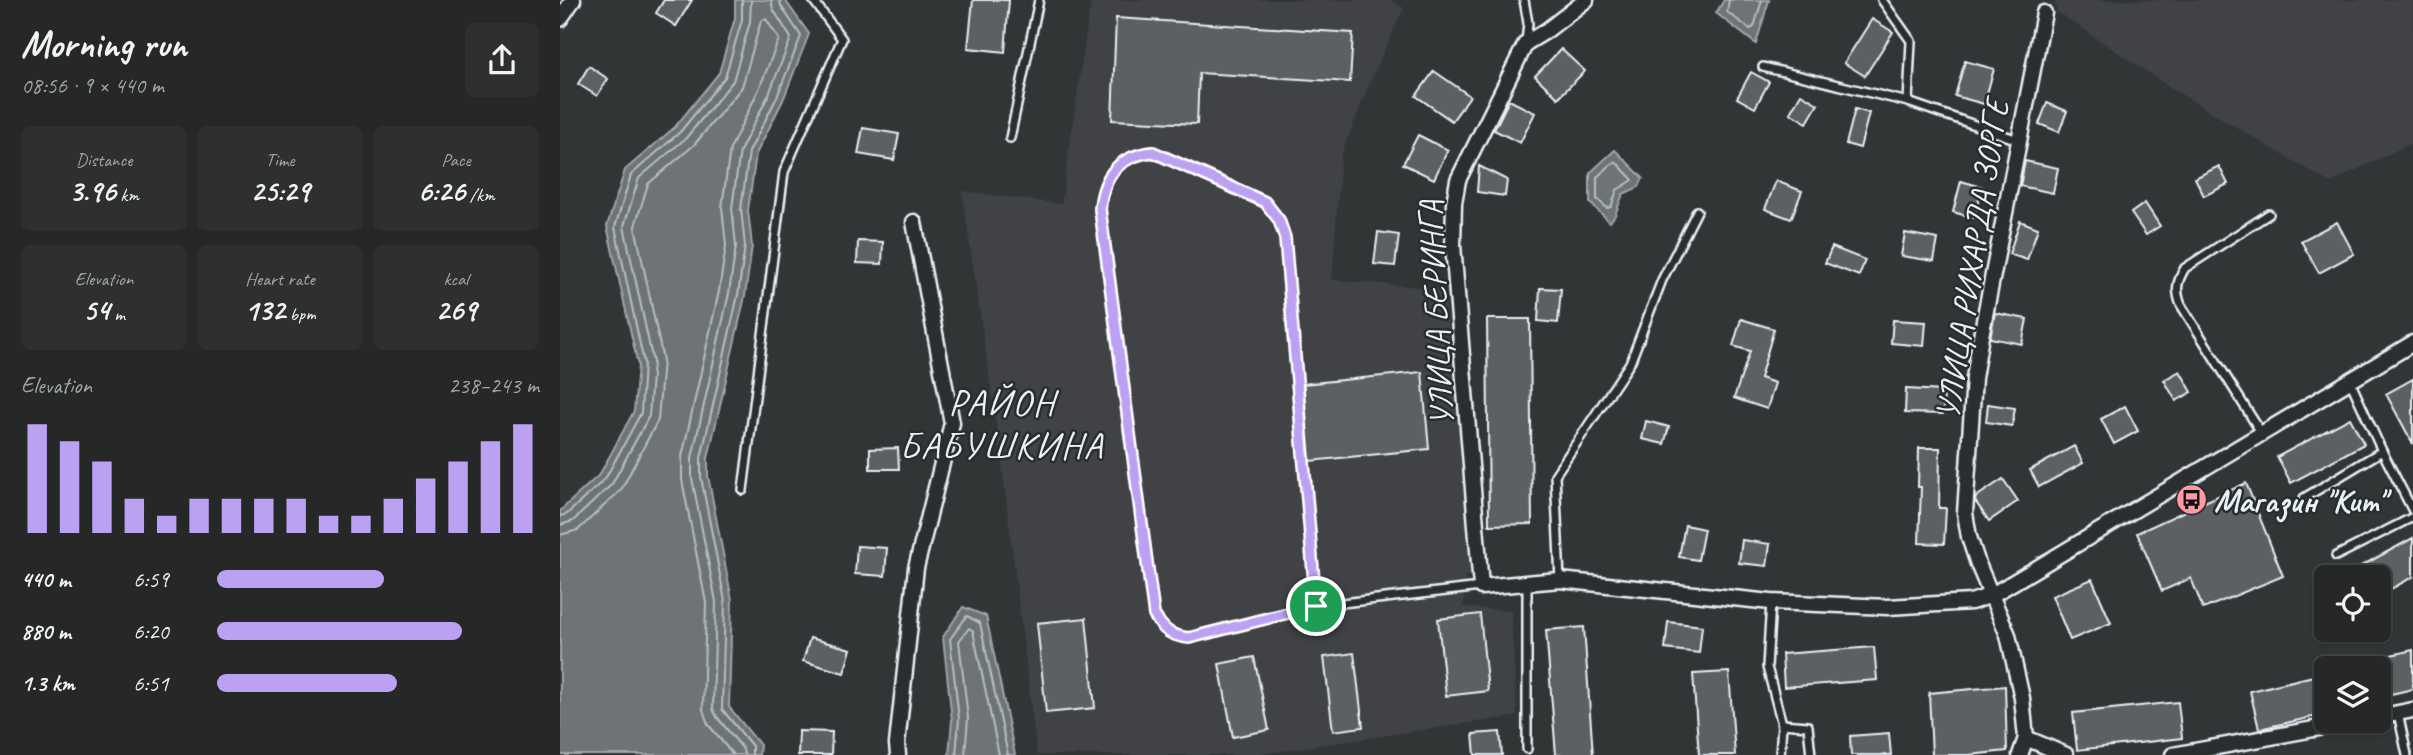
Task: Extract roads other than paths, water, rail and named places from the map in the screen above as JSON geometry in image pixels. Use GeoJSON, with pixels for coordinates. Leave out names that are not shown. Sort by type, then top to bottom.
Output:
{"type":"FeatureCollection","features":[{"type":"Feature","properties":{"kind":"street"},"geometry":{"type":"LineString","coordinates":[[560,19],[573,0]]}},
{"type":"Feature","properties":{"kind":"street","name":"УЛИЦА БЕРИНГА"},"geometry":{"type":"LineString","coordinates":[[1481,587],[1453,245],[1454,203],[1458,180],[1525,43],[1586,0]]}},
{"type":"Feature","properties":{"kind":"street","name":"УЛИЦА РИХАРДА ЗОРГЕ"},"geometry":{"type":"LineString","coordinates":[[2026,738],[2022,698],[2008,635],[1969,537],[1965,513],[1974,378],[2044,13]]}},
{"type":"Feature","properties":{"kind":"street"},"geometry":{"type":"LineString","coordinates":[[898,755],[916,568],[952,423],[914,222]]}},
{"type":"Feature","properties":{"kind":"street"},"geometry":{"type":"LineString","coordinates":[[1481,587],[1560,580],[1771,602],[1901,607],[1971,601],[1992,595],[2413,343]]}},
{"type":"Feature","properties":{"kind":"street"},"geometry":{"type":"LineString","coordinates":[[2391,714],[2413,710]]}},
{"type":"Feature","properties":{"kind":"street"},"geometry":{"type":"LineString","coordinates":[[2173,755],[2314,729]]}},
{"type":"Feature","properties":{"kind":"street"},"geometry":{"type":"LineString","coordinates":[[2020,755],[2026,738],[2066,755]]}},
{"type":"Feature","properties":{"kind":"lane"},"geometry":{"type":"LineString","coordinates":[[743,489],[785,172],[842,39],[813,0]]}},
{"type":"Feature","properties":{"kind":"lane"},"geometry":{"type":"LineString","coordinates":[[1010,138],[1039,0]]}},
{"type":"Feature","properties":{"kind":"lane"},"geometry":{"type":"LineString","coordinates":[[1524,0],[1528,23],[1525,43]]}},
{"type":"Feature","properties":{"kind":"lane"},"geometry":{"type":"LineString","coordinates":[[1882,0],[1911,41],[1908,102]]}},
{"type":"Feature","properties":{"kind":"lane"},"geometry":{"type":"LineString","coordinates":[[1763,67],[1908,102],[2018,140]]}},
{"type":"Feature","properties":{"kind":"lane"},"geometry":{"type":"LineString","coordinates":[[1316,606],[1285,238],[1279,220],[1265,202],[1153,152],[1137,154],[1124,161],[1110,174],[1102,191],[1100,209],[1154,615],[1161,627],[1174,636],[1189,638],[1316,606],[1481,587]]}},
{"type":"Feature","properties":{"kind":"lane"},"geometry":{"type":"LineString","coordinates":[[1560,580],[1555,475],[1630,363],[1662,281],[1697,211]]}},
{"type":"Feature","properties":{"kind":"lane"},"geometry":{"type":"LineString","coordinates":[[2262,435],[2180,305],[2176,293],[2178,279],[2185,268],[2269,214]]}},
{"type":"Feature","properties":{"kind":"lane"},"geometry":{"type":"LineString","coordinates":[[2350,381],[2413,511]]}},
{"type":"Feature","properties":{"kind":"lane"},"geometry":{"type":"LineString","coordinates":[[2305,498],[2382,451]]}},
{"type":"Feature","properties":{"kind":"lane"},"geometry":{"type":"LineString","coordinates":[[2336,556],[2413,517]]}},
{"type":"Feature","properties":{"kind":"lane"},"geometry":{"type":"LineString","coordinates":[[1527,581],[1527,749]]}},
{"type":"Feature","properties":{"kind":"lane"},"geometry":{"type":"LineString","coordinates":[[1771,602],[1767,667],[1782,724],[1780,755]]}},
{"type":"Feature","properties":{"kind":"lane"},"geometry":{"type":"LineString","coordinates":[[2398,713],[2407,755]]}},
{"type":"Feature","properties":{"kind":"lane"},"geometry":{"type":"LineString","coordinates":[[1782,724],[1808,726],[1811,755]]}},
{"type":"Feature","properties":{"kind":"water"},"geometry":{"type":"Polygon","coordinates":[[[735,0],[785,0],[809,34],[783,100],[756,154],[748,210],[752,246],[745,296],[708,458],[708,476],[732,600],[729,707],[760,745],[759,755],[560,755],[560,511],[600,474],[634,411],[638,365],[607,226],[625,170],[675,127],[719,73],[735,18],[735,0]]]}},
{"type":"Feature","properties":{"kind":"water"},"geometry":{"type":"Polygon","coordinates":[[[1724,0],[1769,0],[1756,44],[1716,13],[1724,0]]]}},
{"type":"Feature","properties":{"kind":"water"},"geometry":{"type":"Polygon","coordinates":[[[1615,150],[1643,178],[1639,187],[1623,194],[1610,222],[1590,203],[1590,173],[1615,150]]]}},
{"type":"Feature","properties":{"kind":"water"},"geometry":{"type":"Polygon","coordinates":[[[963,607],[986,616],[1015,755],[949,755],[952,720],[943,637],[963,607]]]}},
{"type":"Feature","properties":{"kind":"place","name":"Магазин \"Кит\""},"geometry":{"type":"Point","coordinates":[2191,500]}},
{"type":"Feature","properties":{"kind":"district","name":"РАЙОН БАБУШКИНА"},"geometry":{"type":"Point","coordinates":[1002,424]}}]}
